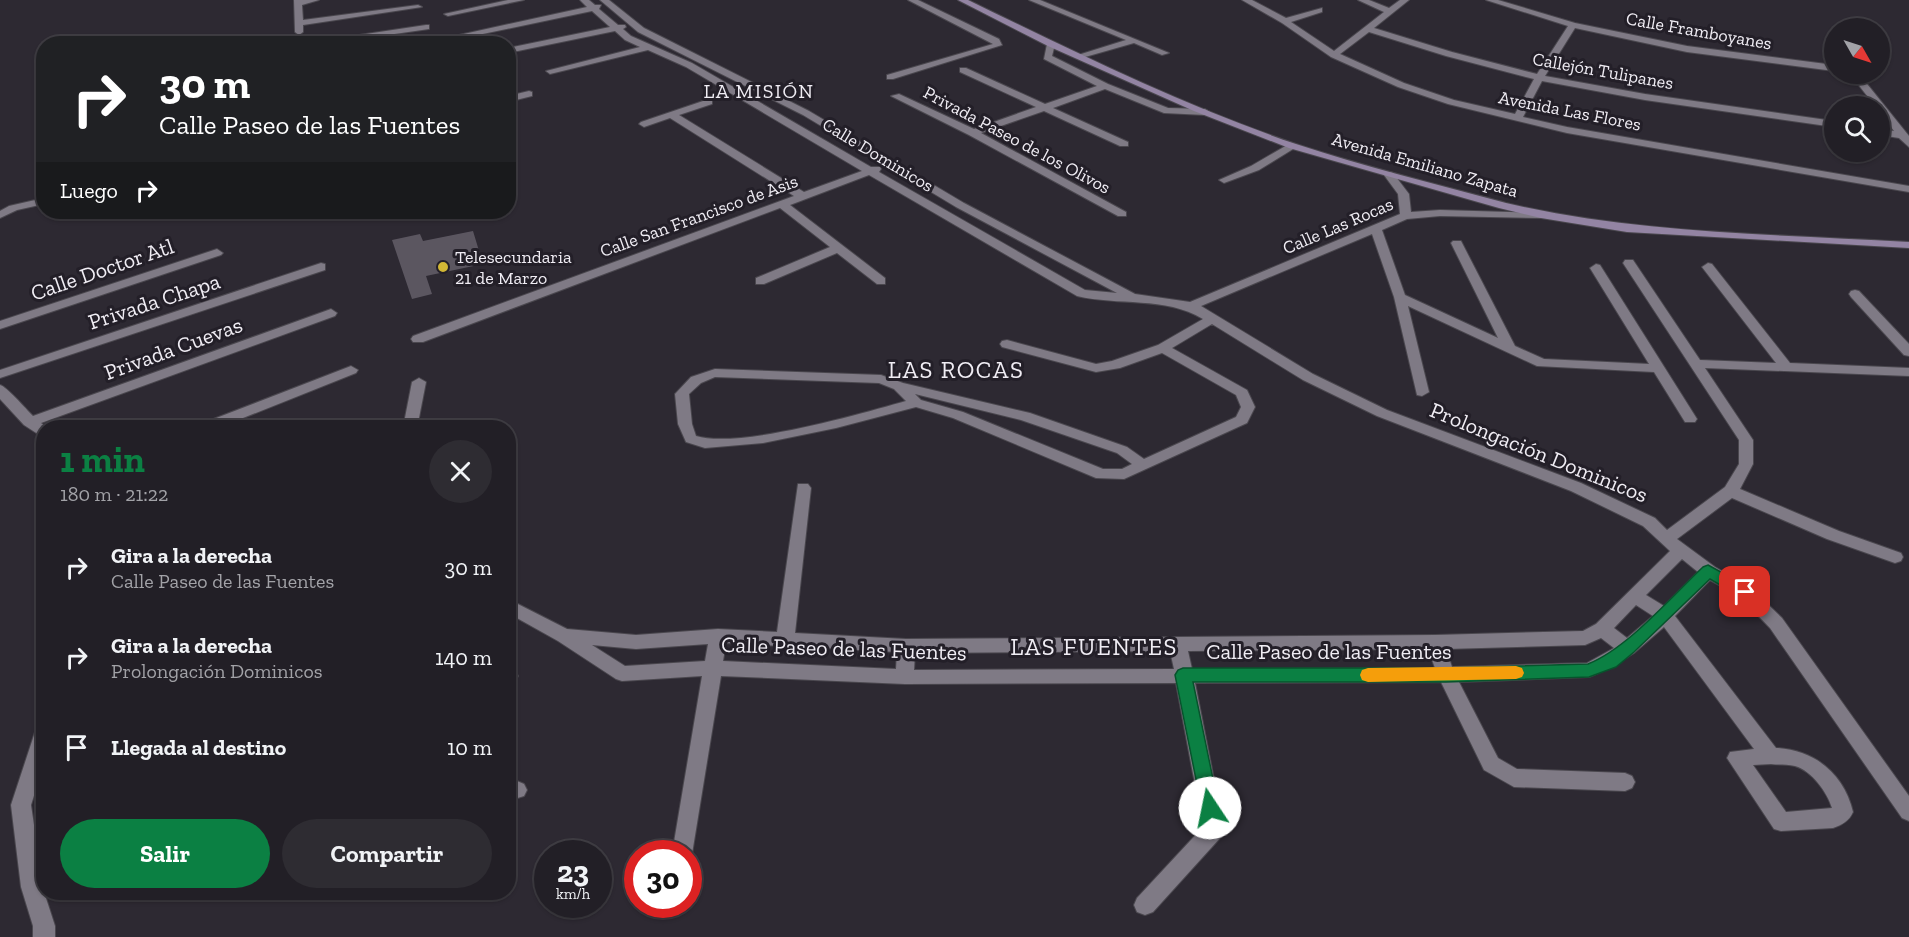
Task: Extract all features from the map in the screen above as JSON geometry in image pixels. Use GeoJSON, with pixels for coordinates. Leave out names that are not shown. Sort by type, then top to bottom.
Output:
{"type":"FeatureCollection","features":[{"type":"Feature","properties":{"kind":"main road","name":"Avenida Emiliano Zapata"},"geometry":{"type":"LineString","coordinates":[[962,0],[1051,44],[1205,112],[1293,146],[1389,175],[1541,215],[1627,229],[1909,245]]}},
{"type":"Feature","properties":{"kind":"street"},"geometry":{"type":"LineString","coordinates":[[300,36],[298,1],[315,0]]}},
{"type":"Feature","properties":{"kind":"street"},"geometry":{"type":"LineString","coordinates":[[448,14],[520,0]]}},
{"type":"Feature","properties":{"kind":"street","name":"Calle Dominicos"},"geometry":{"type":"LineString","coordinates":[[584,0],[628,38],[688,65],[738,93],[1081,293],[1101,297],[1133,297],[1191,306]]}},
{"type":"Feature","properties":{"kind":"street"},"geometry":{"type":"LineString","coordinates":[[891,77],[998,45],[996,41],[912,0]]}},
{"type":"Feature","properties":{"kind":"street"},"geometry":{"type":"LineString","coordinates":[[1033,0],[1165,53]]}},
{"type":"Feature","properties":{"kind":"street","name":"Avenida Las Flores"},"geometry":{"type":"LineString","coordinates":[[1246,0],[1285,21],[1334,55],[1431,95],[1517,119],[1567,130],[1909,189]]}},
{"type":"Feature","properties":{"kind":"street"},"geometry":{"type":"LineString","coordinates":[[1362,0],[1389,11]]}},
{"type":"Feature","properties":{"kind":"street"},"geometry":{"type":"LineString","coordinates":[[1334,55],[1405,0]]}},
{"type":"Feature","properties":{"kind":"street","name":"Calle Framboyanes"},"geometry":{"type":"LineString","coordinates":[[1490,0],[1573,25],[1687,49],[1824,67]]}},
{"type":"Feature","properties":{"kind":"street"},"geometry":{"type":"LineString","coordinates":[[459,36],[593,8],[607,3]]}},
{"type":"Feature","properties":{"kind":"street","name":"Calle Dominicos"},"geometry":{"type":"LineString","coordinates":[[607,3],[641,30],[806,113],[970,211],[1133,297]]}},
{"type":"Feature","properties":{"kind":"street"},"geometry":{"type":"LineString","coordinates":[[298,23],[418,7]]}},
{"type":"Feature","properties":{"kind":"street"},"geometry":{"type":"LineString","coordinates":[[1285,21],[1319,10]]}},
{"type":"Feature","properties":{"kind":"street"},"geometry":{"type":"LineString","coordinates":[[516,49],[634,24]]}},
{"type":"Feature","properties":{"kind":"street"},"geometry":{"type":"LineString","coordinates":[[1517,119],[1539,78],[1573,25]]}},
{"type":"Feature","properties":{"kind":"street"},"geometry":{"type":"LineString","coordinates":[[360,36],[426,27]]}},
{"type":"Feature","properties":{"kind":"street","name":"Callejón Tulipanes"},"geometry":{"type":"LineString","coordinates":[[1370,29],[1444,55],[1539,78],[1583,87],[1824,123]]}},
{"type":"Feature","properties":{"kind":"street"},"geometry":{"type":"LineString","coordinates":[[1081,57],[1133,41]]}},
{"type":"Feature","properties":{"kind":"street"},"geometry":{"type":"LineString","coordinates":[[550,71],[667,42]]}},
{"type":"Feature","properties":{"kind":"street"},"geometry":{"type":"LineString","coordinates":[[1051,44],[1047,57],[1105,86],[1167,111],[1205,112]]}},
{"type":"Feature","properties":{"kind":"street"},"geometry":{"type":"LineString","coordinates":[[963,70],[1124,144]]}},
{"type":"Feature","properties":{"kind":"street"},"geometry":{"type":"LineString","coordinates":[[1863,84],[1907,140]]}},
{"type":"Feature","properties":{"kind":"street"},"geometry":{"type":"LineString","coordinates":[[973,132],[1105,86]]}},
{"type":"Feature","properties":{"kind":"street"},"geometry":{"type":"LineString","coordinates":[[738,93],[756,87]]}},
{"type":"Feature","properties":{"kind":"street"},"geometry":{"type":"LineString","coordinates":[[516,97],[529,94]]}},
{"type":"Feature","properties":{"kind":"street","name":"Privada Paseo de los Olivos"},"geometry":{"type":"LineString","coordinates":[[896,96],[973,132],[1122,214]]}},
{"type":"Feature","properties":{"kind":"street"},"geometry":{"type":"LineString","coordinates":[[644,124],[709,102]]}},
{"type":"Feature","properties":{"kind":"street"},"geometry":{"type":"LineString","coordinates":[[672,115],[804,197]]}},
{"type":"Feature","properties":{"kind":"street"},"geometry":{"type":"LineString","coordinates":[[1890,135],[1907,140]]}},
{"type":"Feature","properties":{"kind":"street"},"geometry":{"type":"LineString","coordinates":[[1224,180],[1255,168],[1293,146]]}},
{"type":"Feature","properties":{"kind":"street","name":"Calle San Francisco de Asis"},"geometry":{"type":"LineString","coordinates":[[418,339],[892,164]]}},
{"type":"Feature","properties":{"kind":"street"},"geometry":{"type":"LineString","coordinates":[[1389,175],[1401,189],[1407,201],[1405,216]]}},
{"type":"Feature","properties":{"kind":"street"},"geometry":{"type":"LineString","coordinates":[[0,215],[13,208],[36,203]]}},
{"type":"Feature","properties":{"kind":"street"},"geometry":{"type":"LineString","coordinates":[[783,205],[880,280]]}},
{"type":"Feature","properties":{"kind":"street","name":"Calle Las Rocas"},"geometry":{"type":"LineString","coordinates":[[1191,306],[1405,216],[1440,213],[1541,215]]}},
{"type":"Feature","properties":{"kind":"street"},"geometry":{"type":"LineString","coordinates":[[1376,229],[1400,297],[1422,392]]}},
{"type":"Feature","properties":{"kind":"street"},"geometry":{"type":"LineString","coordinates":[[1457,243],[1511,350]]}},
{"type":"Feature","properties":{"kind":"street"},"geometry":{"type":"LineString","coordinates":[[760,281],[838,248]]}},
{"type":"Feature","properties":{"kind":"street","name":"Calle Doctor Atl"},"geometry":{"type":"LineString","coordinates":[[0,325],[217,253]]}},
{"type":"Feature","properties":{"kind":"street"},"geometry":{"type":"LineString","coordinates":[[1629,263],[1746,440],[1746,464],[1731,490],[1666,539]]}},
{"type":"Feature","properties":{"kind":"street","name":"Privada Chapa"},"geometry":{"type":"LineString","coordinates":[[0,374],[321,267]]}},
{"type":"Feature","properties":{"kind":"street"},"geometry":{"type":"LineString","coordinates":[[1708,267],[1786,367]]}},
{"type":"Feature","properties":{"kind":"street"},"geometry":{"type":"LineString","coordinates":[[1596,268],[1690,419]]}},
{"type":"Feature","properties":{"kind":"street"},"geometry":{"type":"LineString","coordinates":[[1856,294],[1909,352]]}},
{"type":"Feature","properties":{"kind":"street"},"geometry":{"type":"LineString","coordinates":[[1400,297],[1542,363],[1659,368]]}},
{"type":"Feature","properties":{"kind":"street","name":"Prolongación Dominicos"},"geometry":{"type":"LineString","coordinates":[[1191,306],[1308,377],[1371,408],[1576,487],[1649,522],[1666,539],[1708,571],[1745,592],[1776,623],[1909,812]]}},
{"type":"Feature","properties":{"kind":"street","name":"Privada Cuevas"},"geometry":{"type":"LineString","coordinates":[[29,422],[331,313]]}},
{"type":"Feature","properties":{"kind":"street"},"geometry":{"type":"LineString","coordinates":[[1007,344],[1096,368],[1115,365],[1163,348],[1213,318]]}},
{"type":"Feature","properties":{"kind":"street"},"geometry":{"type":"LineString","coordinates":[[1143,465],[1122,450],[1025,416],[899,386],[881,379],[715,373],[702,375],[691,382],[682,394],[687,433],[693,441],[727,444],[790,434],[916,404],[958,415],[1101,474],[1124,474],[1242,420],[1248,407],[1242,393],[1163,348]]}},
{"type":"Feature","properties":{"kind":"street"},"geometry":{"type":"LineString","coordinates":[[1697,364],[1909,372]]}},
{"type":"Feature","properties":{"kind":"street"},"geometry":{"type":"LineString","coordinates":[[223,420],[351,370]]}},
{"type":"Feature","properties":{"kind":"street"},"geometry":{"type":"LineString","coordinates":[[412,420],[419,382]]}},
{"type":"Feature","properties":{"kind":"street"},"geometry":{"type":"LineString","coordinates":[[899,386],[916,404]]}},
{"type":"Feature","properties":{"kind":"street"},"geometry":{"type":"LineString","coordinates":[[0,390],[10,404],[36,427]]}},
{"type":"Feature","properties":{"kind":"street"},"geometry":{"type":"LineString","coordinates":[[785,639],[803,488]]}},
{"type":"Feature","properties":{"kind":"street"},"geometry":{"type":"LineString","coordinates":[[1731,490],[1833,535],[1895,557]]}},
{"type":"Feature","properties":{"kind":"street","name":"Calle Paseo de las Fuentes"},"geometry":{"type":"LineString","coordinates":[[564,636],[636,642],[718,636],[906,646],[1436,642],[1585,638],[1602,629],[1681,550]]}},
{"type":"Feature","properties":{"kind":"street","name":"Calle Paseo de las Fuentes"},"geometry":{"type":"LineString","coordinates":[[516,609],[564,636],[622,674],[711,668],[905,677],[1446,675],[1589,670],[1610,662],[1628,648],[1708,571]]}},
{"type":"Feature","properties":{"kind":"street"},"geometry":{"type":"LineString","coordinates":[[1634,596],[1664,614],[1771,756],[1803,760],[1817,769],[1842,802],[1843,812],[1833,819],[1781,822],[1737,758],[1771,756]]}},
{"type":"Feature","properties":{"kind":"street"},"geometry":{"type":"LineString","coordinates":[[1602,629],[1628,648]]}},
{"type":"Feature","properties":{"kind":"street"},"geometry":{"type":"LineString","coordinates":[[684,840],[718,636]]}},
{"type":"Feature","properties":{"kind":"street"},"geometry":{"type":"LineString","coordinates":[[1436,642],[1446,675],[1491,764],[1514,778],[1625,782]]}},
{"type":"Feature","properties":{"kind":"street"},"geometry":{"type":"LineString","coordinates":[[1145,905],[1214,830],[1178,645]]}},
{"type":"Feature","properties":{"kind":"street"},"geometry":{"type":"LineString","coordinates":[[905,677],[906,646]]}},
{"type":"Feature","properties":{"kind":"street"},"geometry":{"type":"LineString","coordinates":[[36,757],[21,805],[36,876]]}},
{"type":"Feature","properties":{"kind":"street"},"geometry":{"type":"LineString","coordinates":[[40,900],[44,937]]}},
{"type":"Feature","properties":{"kind":"building"},"geometry":{"type":"Polygon","coordinates":[[[473,231],[483,264],[426,276],[432,294],[412,299],[392,240],[420,234],[423,241],[473,231]]]}},
{"type":"Feature","properties":{"kind":"slow traffic"},"geometry":{"type":"LineString","coordinates":[[1368,675],[1516,673]]}},
{"type":"Feature","properties":{"kind":"place","name":"Telesecundaria 21 de Marzo"},"geometry":{"type":"Point","coordinates":[443,267]}},
{"type":"Feature","properties":{"kind":"district","name":"LA MISIÓN"},"geometry":{"type":"Point","coordinates":[759,91]}},
{"type":"Feature","properties":{"kind":"district","name":"LAS ROCAS"},"geometry":{"type":"Point","coordinates":[956,370]}},
{"type":"Feature","properties":{"kind":"district","name":"LAS FUENTES"},"geometry":{"type":"Point","coordinates":[1094,647]}},
{"type":"Feature","properties":{"kind":"route"},"geometry":{"type":"LineString","coordinates":[[1210,808],[1183,675],[1446,675],[1589,670],[1610,662],[1628,648],[1708,571],[1745,592]]}}]}
